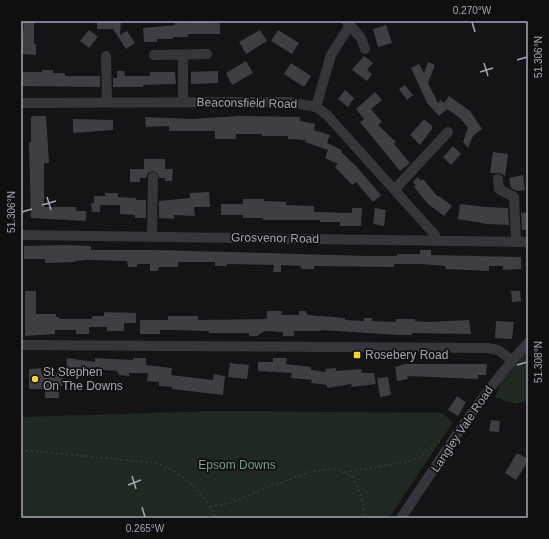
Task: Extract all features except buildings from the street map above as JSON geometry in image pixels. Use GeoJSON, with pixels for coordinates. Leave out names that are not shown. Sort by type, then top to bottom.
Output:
{"type":"FeatureCollection","features":[{"type":"Feature","properties":{"kind":"street"},"geometry":{"type":"LineString","coordinates":[[316,107],[331,55],[348,23],[361,38],[365,49]]}},
{"type":"Feature","properties":{"kind":"street"},"geometry":{"type":"LineString","coordinates":[[154,55],[207,54]]}},
{"type":"Feature","properties":{"kind":"street"},"geometry":{"type":"LineString","coordinates":[[183,55],[183,103]]}},
{"type":"Feature","properties":{"kind":"street"},"geometry":{"type":"LineString","coordinates":[[106,56],[107,103]]}},
{"type":"Feature","properties":{"kind":"street","name":"Beaconsfield Road"},"geometry":{"type":"LineString","coordinates":[[21,103],[289,102],[316,107],[337,124],[395,189],[435,235],[434,241]]}},
{"type":"Feature","properties":{"kind":"street"},"geometry":{"type":"LineString","coordinates":[[395,189],[448,132]]}},
{"type":"Feature","properties":{"kind":"street"},"geometry":{"type":"LineString","coordinates":[[152,236],[153,177]]}},
{"type":"Feature","properties":{"kind":"street"},"geometry":{"type":"LineString","coordinates":[[498,179],[499,189],[514,197],[516,242]]}},
{"type":"Feature","properties":{"kind":"street","name":"Grosvenor Road"},"geometry":{"type":"LineString","coordinates":[[21,235],[528,242]]}},
{"type":"Feature","properties":{"kind":"street","name":"Langley Vale Road"},"geometry":{"type":"LineString","coordinates":[[401,518],[477,403],[528,343]]}},
{"type":"Feature","properties":{"kind":"street"},"geometry":{"type":"LineString","coordinates":[[21,345],[487,348],[498,350],[512,360]]}},
{"type":"Feature","properties":{"kind":"path"},"geometry":{"type":"LineString","coordinates":[[344,472],[412,460],[441,440],[449,445]]}},
{"type":"Feature","properties":{"kind":"path"},"geometry":{"type":"LineString","coordinates":[[21,450],[156,463],[171,468],[206,499],[216,518]]}},
{"type":"Feature","properties":{"kind":"path"},"geometry":{"type":"LineString","coordinates":[[210,507],[231,503],[312,471],[334,469],[352,476],[362,497],[365,518]]}},
{"type":"Feature","properties":{"kind":"green space"},"geometry":{"type":"Polygon","coordinates":[[[528,350],[528,401],[515,404],[495,397],[503,379],[528,350]]]}},
{"type":"Feature","properties":{"kind":"green space","name":"Epsom Downs"},"geometry":{"type":"Polygon","coordinates":[[[217,411],[442,413],[453,422],[389,518],[21,518],[21,417],[217,411]]]}},
{"type":"Feature","properties":{"kind":"place","name":"Rosebery Road"},"geometry":{"type":"Point","coordinates":[357,355]}},
{"type":"Feature","properties":{"kind":"place","name":"St Stephen On The Downs"},"geometry":{"type":"Point","coordinates":[35,379]}}]}
